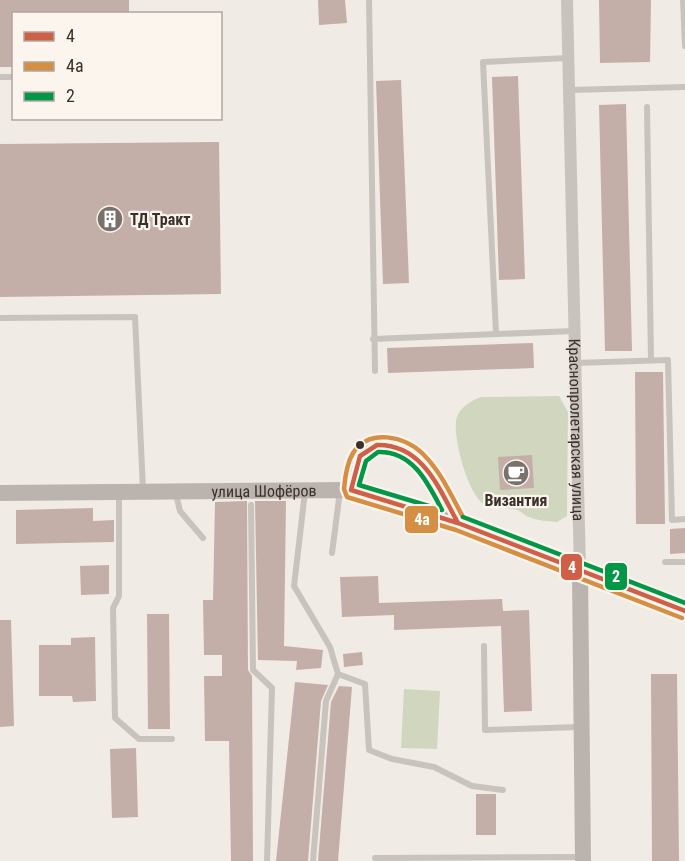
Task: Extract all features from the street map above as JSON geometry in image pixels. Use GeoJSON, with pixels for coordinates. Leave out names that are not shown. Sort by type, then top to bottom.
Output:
{"type":"FeatureCollection","features":[{"type":"Feature","properties":{"kind":"street","name":"Краснопролетарская улица"},"geometry":{"type":"LineString","coordinates":[[567,0],[580,572],[583,859]]}},
{"type":"Feature","properties":{"kind":"street","name":"улица Шофёров"},"geometry":{"type":"LineString","coordinates":[[0,493],[346,489],[458,524],[685,611]]}},
{"type":"Feature","properties":{"kind":"lane"},"geometry":{"type":"LineString","coordinates":[[369,0],[375,371]]}},
{"type":"Feature","properties":{"kind":"lane"},"geometry":{"type":"LineString","coordinates":[[683,0],[685,46]]}},
{"type":"Feature","properties":{"kind":"lane"},"geometry":{"type":"LineString","coordinates":[[496,333],[483,62],[568,58]]}},
{"type":"Feature","properties":{"kind":"lane"},"geometry":{"type":"LineString","coordinates":[[569,90],[685,87]]}},
{"type":"Feature","properties":{"kind":"lane"},"geometry":{"type":"LineString","coordinates":[[647,107],[651,360]]}},
{"type":"Feature","properties":{"kind":"lane"},"geometry":{"type":"LineString","coordinates":[[0,318],[135,317],[144,492]]}},
{"type":"Feature","properties":{"kind":"lane"},"geometry":{"type":"LineString","coordinates":[[373,339],[574,331]]}},
{"type":"Feature","properties":{"kind":"lane"},"geometry":{"type":"LineString","coordinates":[[575,363],[668,360],[672,520],[685,519]]}},
{"type":"Feature","properties":{"kind":"lane"},"geometry":{"type":"LineString","coordinates":[[332,553],[346,489],[354,468],[363,452],[379,445],[403,447],[422,463],[458,524]]}},
{"type":"Feature","properties":{"kind":"lane"},"geometry":{"type":"LineString","coordinates":[[305,490],[294,586],[330,647],[338,674],[326,701],[312,861]]}},
{"type":"Feature","properties":{"kind":"lane"},"geometry":{"type":"LineString","coordinates":[[176,491],[180,511],[203,538]]}},
{"type":"Feature","properties":{"kind":"lane"},"geometry":{"type":"LineString","coordinates":[[119,492],[119,596],[113,608],[115,718],[139,739],[172,739]]}},
{"type":"Feature","properties":{"kind":"lane"},"geometry":{"type":"LineString","coordinates":[[251,505],[253,670],[272,688],[267,861]]}},
{"type":"Feature","properties":{"kind":"lane"},"geometry":{"type":"LineString","coordinates":[[665,562],[685,562]]}},
{"type":"Feature","properties":{"kind":"lane"},"geometry":{"type":"LineString","coordinates":[[484,646],[485,730],[581,727]]}},
{"type":"Feature","properties":{"kind":"lane"},"geometry":{"type":"LineString","coordinates":[[338,674],[365,684],[369,750],[392,759],[434,767],[472,786],[503,790]]}},
{"type":"Feature","properties":{"kind":"lane"},"geometry":{"type":"LineString","coordinates":[[375,858],[583,859]]}},
{"type":"Feature","properties":{"kind":"green space"},"geometry":{"type":"Polygon","coordinates":[[[559,396],[568,412],[567,516],[557,522],[539,520],[517,510],[489,506],[481,502],[466,476],[459,452],[456,422],[461,409],[481,397],[559,396]]]}},
{"type":"Feature","properties":{"kind":"green space"},"geometry":{"type":"Polygon","coordinates":[[[404,689],[440,691],[437,749],[401,748],[404,689]]]}},
{"type":"Feature","properties":{"kind":"building"},"geometry":{"type":"Polygon","coordinates":[[[0,0],[129,0],[129,12],[12,12],[12,67],[0,67],[0,0]]]}},
{"type":"Feature","properties":{"kind":"building"},"geometry":{"type":"Polygon","coordinates":[[[318,0],[345,0],[347,23],[319,25],[318,0]]]}},
{"type":"Feature","properties":{"kind":"building"},"geometry":{"type":"Polygon","coordinates":[[[599,0],[651,0],[650,62],[600,63],[599,0]]]}},
{"type":"Feature","properties":{"kind":"building"},"geometry":{"type":"Polygon","coordinates":[[[518,76],[525,279],[499,280],[492,77],[518,76]]]}},
{"type":"Feature","properties":{"kind":"building"},"geometry":{"type":"Polygon","coordinates":[[[401,80],[409,283],[383,284],[376,81],[401,80]]]}},
{"type":"Feature","properties":{"kind":"building"},"geometry":{"type":"Polygon","coordinates":[[[626,104],[632,351],[605,351],[599,105],[626,104]]]}},
{"type":"Feature","properties":{"kind":"building","name":"ТД Тракт"},"geometry":{"type":"Polygon","coordinates":[[[219,142],[221,294],[0,297],[0,144],[219,142]]]}},
{"type":"Feature","properties":{"kind":"building"},"geometry":{"type":"Polygon","coordinates":[[[533,343],[534,368],[388,373],[387,348],[533,343]]]}},
{"type":"Feature","properties":{"kind":"building"},"geometry":{"type":"Polygon","coordinates":[[[635,372],[663,372],[665,524],[636,524],[635,372]]]}},
{"type":"Feature","properties":{"kind":"building","name":"Византия"},"geometry":{"type":"Polygon","coordinates":[[[532,455],[534,488],[500,490],[498,457],[532,455]]]}},
{"type":"Feature","properties":{"kind":"building"},"geometry":{"type":"Polygon","coordinates":[[[247,501],[248,670],[252,676],[253,861],[231,861],[229,741],[205,741],[204,676],[222,676],[222,655],[204,655],[203,600],[213,600],[215,502],[247,501]]]}},
{"type":"Feature","properties":{"kind":"building"},"geometry":{"type":"Polygon","coordinates":[[[255,501],[286,501],[284,646],[323,650],[321,668],[296,670],[297,661],[258,660],[255,501]]]}},
{"type":"Feature","properties":{"kind":"building"},"geometry":{"type":"Polygon","coordinates":[[[93,508],[93,521],[114,520],[114,542],[16,544],[16,510],[93,508]]]}},
{"type":"Feature","properties":{"kind":"building"},"geometry":{"type":"Polygon","coordinates":[[[685,528],[685,553],[670,554],[670,529],[685,528]]]}},
{"type":"Feature","properties":{"kind":"building"},"geometry":{"type":"Polygon","coordinates":[[[109,565],[109,594],[81,595],[80,566],[109,565]]]}},
{"type":"Feature","properties":{"kind":"building"},"geometry":{"type":"Polygon","coordinates":[[[378,576],[379,603],[502,599],[503,611],[529,610],[532,711],[504,712],[501,626],[394,630],[394,615],[342,617],[340,577],[378,576]]]}},
{"type":"Feature","properties":{"kind":"building"},"geometry":{"type":"Polygon","coordinates":[[[147,614],[169,614],[170,729],[148,729],[147,614]]]}},
{"type":"Feature","properties":{"kind":"building"},"geometry":{"type":"Polygon","coordinates":[[[0,620],[11,620],[14,726],[0,727],[0,620]]]}},
{"type":"Feature","properties":{"kind":"building"},"geometry":{"type":"Polygon","coordinates":[[[95,637],[96,701],[73,702],[72,696],[39,696],[39,645],[71,645],[71,638],[95,637]]]}},
{"type":"Feature","properties":{"kind":"building"},"geometry":{"type":"Polygon","coordinates":[[[362,652],[363,665],[344,667],[343,654],[362,652]]]}},
{"type":"Feature","properties":{"kind":"building"},"geometry":{"type":"Polygon","coordinates":[[[651,674],[677,674],[679,861],[652,861],[651,674]]]}},
{"type":"Feature","properties":{"kind":"building"},"geometry":{"type":"Polygon","coordinates":[[[295,682],[328,685],[321,701],[308,861],[276,861],[295,682]]]}},
{"type":"Feature","properties":{"kind":"building"},"geometry":{"type":"Polygon","coordinates":[[[339,686],[352,687],[338,861],[318,861],[331,702],[339,686]]]}},
{"type":"Feature","properties":{"kind":"building"},"geometry":{"type":"Polygon","coordinates":[[[136,748],[138,817],[112,818],[110,749],[136,748]]]}},
{"type":"Feature","properties":{"kind":"building"},"geometry":{"type":"Polygon","coordinates":[[[476,794],[496,794],[496,835],[476,835],[476,794]]]}},
{"type":"Feature","properties":{"kind":"transit line","name":"4а"},"geometry":{"type":"LineString","coordinates":[[463,517],[435,468],[423,454],[407,443],[387,437],[377,438],[368,440],[353,453],[345,480],[344,489],[347,497],[456,530],[682,618]]}},
{"type":"Feature","properties":{"kind":"transit line","name":"4"},"geometry":{"type":"LineString","coordinates":[[377,445],[393,447],[418,460],[436,483],[458,523],[351,490],[360,456],[377,445]]}},
{"type":"Feature","properties":{"kind":"transit line","name":"2"},"geometry":{"type":"LineString","coordinates":[[378,452],[401,457],[418,470],[442,510],[359,485],[366,461],[378,452]]}},
{"type":"Feature","properties":{"kind":"transit line","name":"2"},"geometry":{"type":"LineString","coordinates":[[463,517],[685,603]]}},
{"type":"Feature","properties":{"kind":"transit line","name":"4"},"geometry":{"type":"LineString","coordinates":[[458,523],[685,611]]}},
{"type":"Feature","properties":{"kind":"place","name":"ТД Тракт"},"geometry":{"type":"Point","coordinates":[110,219]}},
{"type":"Feature","properties":{"kind":"place","name":"Византия"},"geometry":{"type":"Point","coordinates":[516,473]}}]}
